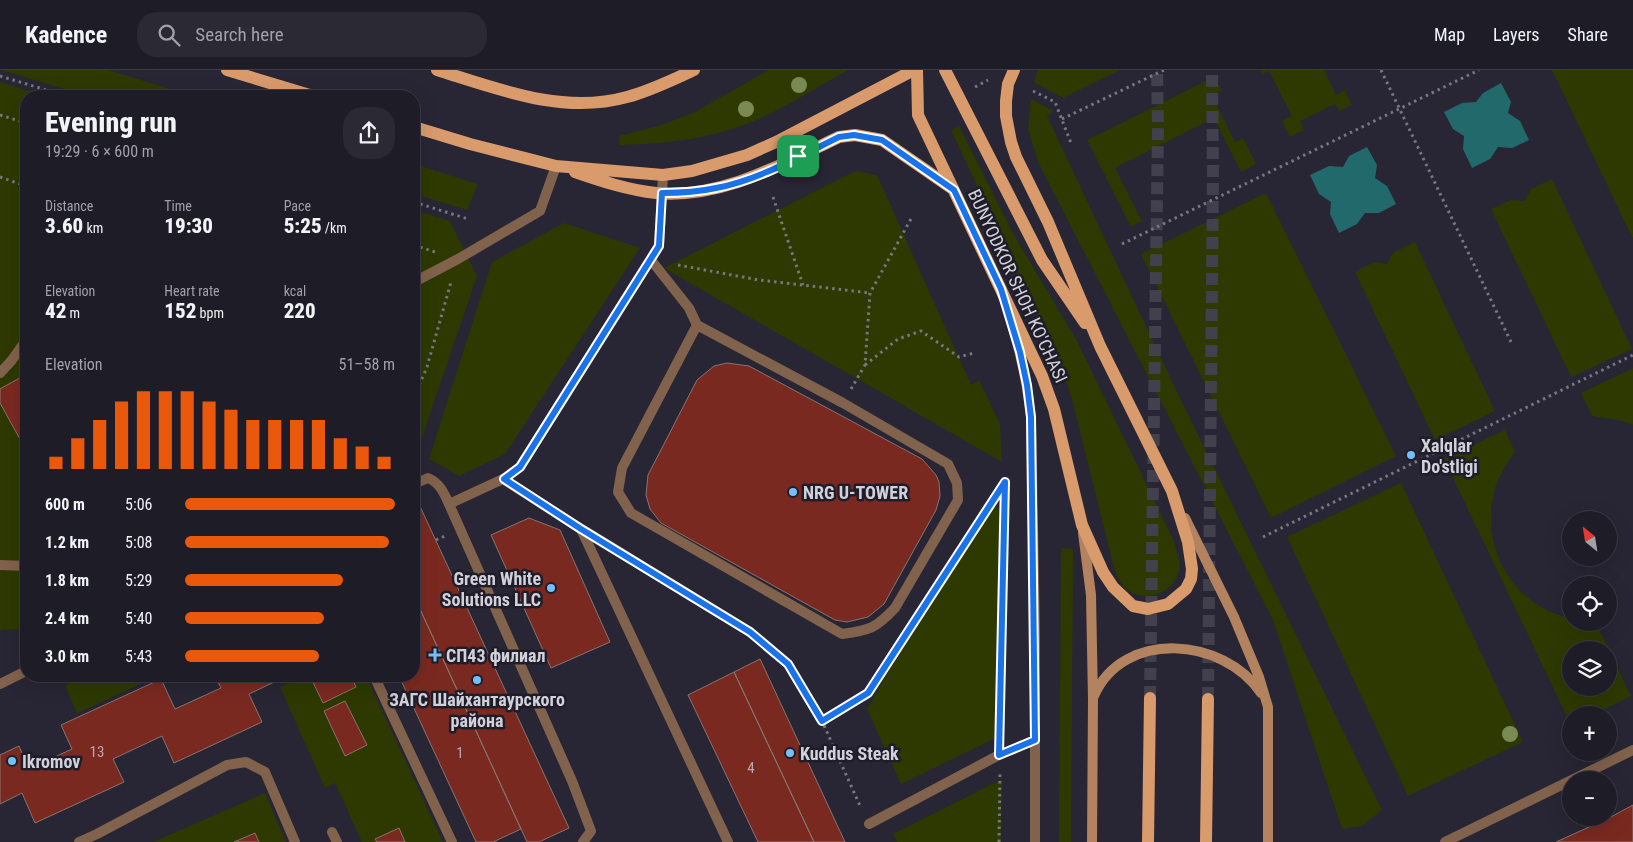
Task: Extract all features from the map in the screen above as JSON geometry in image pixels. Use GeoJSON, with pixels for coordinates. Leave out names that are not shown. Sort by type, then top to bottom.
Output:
{"type":"FeatureCollection","features":[{"type":"Feature","properties":{"kind":"main road"},"geometry":{"type":"LineString","coordinates":[[228,70],[293,90]]}},
{"type":"Feature","properties":{"kind":"main road"},"geometry":{"type":"LineString","coordinates":[[438,70],[513,94],[542,100],[574,103],[626,98],[664,84],[694,70]]}},
{"type":"Feature","properties":{"kind":"main road"},"geometry":{"type":"LineString","coordinates":[[556,166],[663,175],[701,169],[747,155],[776,142],[915,70]]}},
{"type":"Feature","properties":{"kind":"main road","name":"BUNYODKOR SHOH KO'CHASI"},"geometry":{"type":"LineString","coordinates":[[915,70],[918,115],[1038,368],[1054,409],[1082,525],[1104,572],[1119,594],[1133,606],[1148,609],[1161,607],[1174,600],[1186,589],[1191,579],[1192,569],[1188,542],[1172,491],[1100,346],[1048,222],[1016,157],[1006,116],[1008,84],[1014,70]]}},
{"type":"Feature","properties":{"kind":"main road","name":"BUNYODKOR SHOH KO'CHASI"},"geometry":{"type":"LineString","coordinates":[[945,70],[1042,260],[1100,346]]}},
{"type":"Feature","properties":{"kind":"main road"},"geometry":{"type":"LineString","coordinates":[[420,129],[556,166],[610,184],[662,193],[698,191],[733,184],[756,176],[839,137],[854,135],[882,140],[954,190]]}},
{"type":"Feature","properties":{"kind":"main road"},"geometry":{"type":"LineString","coordinates":[[1148,842],[1150,698]]}},
{"type":"Feature","properties":{"kind":"main road"},"geometry":{"type":"LineString","coordinates":[[1206,842],[1208,699]]}},
{"type":"Feature","properties":{"kind":"street"},"geometry":{"type":"LineString","coordinates":[[420,279],[540,211],[556,166]]}},
{"type":"Feature","properties":{"kind":"street"},"geometry":{"type":"LineString","coordinates":[[449,504],[504,479],[520,467],[659,246],[663,175]]}},
{"type":"Feature","properties":{"kind":"street"},"geometry":{"type":"LineString","coordinates":[[650,260],[689,308],[697,325],[844,403],[948,464],[957,483],[958,500],[894,608],[882,622],[866,631],[842,634],[630,513],[618,492],[622,468],[697,325]]}},
{"type":"Feature","properties":{"kind":"street"},"geometry":{"type":"LineString","coordinates":[[1001,289],[1020,352],[1031,417],[1035,842]]}},
{"type":"Feature","properties":{"kind":"street"},"geometry":{"type":"LineString","coordinates":[[0,373],[20,349]]}},
{"type":"Feature","properties":{"kind":"street"},"geometry":{"type":"LineString","coordinates":[[420,481],[428,478],[434,480],[439,485],[449,504],[572,780],[591,830],[583,842]]}},
{"type":"Feature","properties":{"kind":"street"},"geometry":{"type":"LineString","coordinates":[[504,479],[581,529],[750,632]]}},
{"type":"Feature","properties":{"kind":"street"},"geometry":{"type":"LineString","coordinates":[[1172,491],[1234,616],[1259,677],[1268,707],[1268,842]]}},
{"type":"Feature","properties":{"kind":"street","name":"BUNYODKOR SHOH KO'CHASI"},"geometry":{"type":"LineString","coordinates":[[1082,525],[1091,595],[1093,700],[1092,842]]}},
{"type":"Feature","properties":{"kind":"street"},"geometry":{"type":"LineString","coordinates":[[581,529],[728,842]]}},
{"type":"Feature","properties":{"kind":"street"},"geometry":{"type":"LineString","coordinates":[[0,565],[20,566]]}},
{"type":"Feature","properties":{"kind":"street"},"geometry":{"type":"LineString","coordinates":[[1093,700],[1098,686],[1115,666],[1127,659],[1152,651],[1177,648],[1198,651],[1219,658],[1236,667],[1257,687],[1268,707]]}},
{"type":"Feature","properties":{"kind":"street"},"geometry":{"type":"LineString","coordinates":[[0,684],[20,674]]}},
{"type":"Feature","properties":{"kind":"street"},"geometry":{"type":"LineString","coordinates":[[377,682],[452,842]]}},
{"type":"Feature","properties":{"kind":"street"},"geometry":{"type":"LineString","coordinates":[[869,824],[999,755],[1035,740]]}},
{"type":"Feature","properties":{"kind":"street"},"geometry":{"type":"LineString","coordinates":[[1445,842],[1633,750]]}},
{"type":"Feature","properties":{"kind":"street"},"geometry":{"type":"LineString","coordinates":[[79,842],[227,765],[246,762],[265,772],[295,842]]}},
{"type":"Feature","properties":{"kind":"street"},"geometry":{"type":"LineString","coordinates":[[332,832],[337,842]]}},
{"type":"Feature","properties":{"kind":"path"},"geometry":{"type":"LineString","coordinates":[[1062,119],[1164,70]]}},
{"type":"Feature","properties":{"kind":"path"},"geometry":{"type":"LineString","coordinates":[[1381,70],[1511,342]]}},
{"type":"Feature","properties":{"kind":"path"},"geometry":{"type":"LineString","coordinates":[[1122,244],[1479,70]]}},
{"type":"Feature","properties":{"kind":"path"},"geometry":{"type":"LineString","coordinates":[[0,76],[46,90]]}},
{"type":"Feature","properties":{"kind":"path"},"geometry":{"type":"LineString","coordinates":[[970,90],[988,80]]}},
{"type":"Feature","properties":{"kind":"path"},"geometry":{"type":"LineString","coordinates":[[1033,91],[1055,102],[1071,143]]}},
{"type":"Feature","properties":{"kind":"path"},"geometry":{"type":"LineString","coordinates":[[0,115],[20,121]]}},
{"type":"Feature","properties":{"kind":"path"},"geometry":{"type":"LineString","coordinates":[[0,178],[20,184]]}},
{"type":"Feature","properties":{"kind":"path"},"geometry":{"type":"LineString","coordinates":[[773,197],[803,285]]}},
{"type":"Feature","properties":{"kind":"path"},"geometry":{"type":"LineString","coordinates":[[420,204],[468,219]]}},
{"type":"Feature","properties":{"kind":"path"},"geometry":{"type":"LineString","coordinates":[[865,365],[870,293],[912,217]]}},
{"type":"Feature","properties":{"kind":"path"},"geometry":{"type":"LineString","coordinates":[[420,383],[427,367],[458,259]]}},
{"type":"Feature","properties":{"kind":"path"},"geometry":{"type":"LineString","coordinates":[[650,260],[759,280],[870,293]]}},
{"type":"Feature","properties":{"kind":"path"},"geometry":{"type":"LineString","coordinates":[[844,403],[865,365],[898,339],[921,331],[959,357],[974,353]]}},
{"type":"Feature","properties":{"kind":"path"},"geometry":{"type":"LineString","coordinates":[[1263,536],[1633,354]]}},
{"type":"Feature","properties":{"kind":"path"},"geometry":{"type":"LineString","coordinates":[[822,721],[868,693],[1005,482],[998,842]]}},
{"type":"Feature","properties":{"kind":"path"},"geometry":{"type":"LineString","coordinates":[[750,632],[788,664],[822,721],[869,824]]}},
{"type":"Feature","properties":{"kind":"shaded area"},"geometry":{"type":"Polygon","coordinates":[[[1,70],[108,70],[173,90],[68,90],[1,70]]]}},
{"type":"Feature","properties":{"kind":"shaded area"},"geometry":{"type":"Polygon","coordinates":[[[769,70],[848,70],[772,113],[728,131],[692,139],[620,145],[619,136],[661,125],[693,113],[769,70]]]}},
{"type":"Feature","properties":{"kind":"shaded area"},"geometry":{"type":"Polygon","coordinates":[[[1038,70],[1120,70],[1063,98],[1034,82],[1038,70]]]}},
{"type":"Feature","properties":{"kind":"shaded area"},"geometry":{"type":"Polygon","coordinates":[[[1260,70],[1324,70],[1336,95],[1345,90],[1352,105],[1339,111],[1335,104],[1300,121],[1304,130],[1290,137],[1282,121],[1292,116],[1269,71],[1262,74],[1260,70]]]}},
{"type":"Feature","properties":{"kind":"shaded area"},"geometry":{"type":"Polygon","coordinates":[[[1552,70],[1633,70],[1633,239],[1552,70]]]}},
{"type":"Feature","properties":{"kind":"shaded area"},"geometry":{"type":"Polygon","coordinates":[[[1214,77],[1222,91],[1212,96],[1235,142],[1243,138],[1256,164],[1241,172],[1214,118],[1115,168],[1142,221],[1131,227],[1087,140],[1214,77]]]}},
{"type":"Feature","properties":{"kind":"shaded area"},"geometry":{"type":"Polygon","coordinates":[[[0,82],[26,90],[20,90],[20,629],[0,630],[0,82]]]}},
{"type":"Feature","properties":{"kind":"shaded area"},"geometry":{"type":"Polygon","coordinates":[[[1501,83],[1511,102],[1508,113],[1520,121],[1529,140],[1512,148],[1498,147],[1490,159],[1472,168],[1463,149],[1464,136],[1453,129],[1444,112],[1462,103],[1476,102],[1483,93],[1501,83]]]}},
{"type":"Feature","properties":{"kind":"shaded area"},"geometry":{"type":"Polygon","coordinates":[[[1031,99],[1054,111],[1047,116],[1177,392],[1382,810],[1362,826],[1342,829],[1273,620],[1038,162],[1028,129],[1031,99]]]}},
{"type":"Feature","properties":{"kind":"shaded area"},"geometry":{"type":"Polygon","coordinates":[[[959,126],[1015,237],[1076,339],[1173,539],[1179,558],[1179,570],[1172,584],[1159,593],[1144,596],[1136,594],[1126,589],[1116,575],[1071,395],[1054,350],[951,130],[959,126]]]}},
{"type":"Feature","properties":{"kind":"shaded area"},"geometry":{"type":"Polygon","coordinates":[[[1367,147],[1377,165],[1375,178],[1387,186],[1396,204],[1379,213],[1365,213],[1357,224],[1339,233],[1330,214],[1331,202],[1319,194],[1310,175],[1329,166],[1343,167],[1349,156],[1367,147]]]}},
{"type":"Feature","properties":{"kind":"shaded area"},"geometry":{"type":"Polygon","coordinates":[[[420,166],[478,184],[467,210],[420,196],[420,166]]]}},
{"type":"Feature","properties":{"kind":"shaded area"},"geometry":{"type":"Polygon","coordinates":[[[855,171],[877,175],[971,385],[979,380],[1000,424],[1002,462],[664,268],[855,171]]]}},
{"type":"Feature","properties":{"kind":"shaded area"},"geometry":{"type":"Polygon","coordinates":[[[1552,179],[1632,349],[1571,377],[1491,209],[1511,200],[1524,201],[1531,189],[1552,179]]]}},
{"type":"Feature","properties":{"kind":"shaded area"},"geometry":{"type":"Polygon","coordinates":[[[1266,193],[1396,456],[1271,518],[1141,254],[1266,193]]]}},
{"type":"Feature","properties":{"kind":"shaded area"},"geometry":{"type":"Polygon","coordinates":[[[420,212],[450,221],[477,276],[420,443],[420,212]]]}},
{"type":"Feature","properties":{"kind":"shaded area"},"geometry":{"type":"Polygon","coordinates":[[[564,223],[640,248],[505,454],[459,476],[429,459],[492,262],[564,223]]]}},
{"type":"Feature","properties":{"kind":"shaded area"},"geometry":{"type":"Polygon","coordinates":[[[1415,242],[1495,411],[1435,440],[1355,272],[1374,262],[1387,264],[1394,252],[1415,242]]]}},
{"type":"Feature","properties":{"kind":"shaded area"},"geometry":{"type":"Polygon","coordinates":[[[1633,368],[1633,425],[1623,421],[1592,416],[1581,393],[1633,368]]]}},
{"type":"Feature","properties":{"kind":"shaded area"},"geometry":{"type":"Polygon","coordinates":[[[1505,430],[1515,452],[1506,465],[1495,489],[1491,511],[1492,532],[1496,552],[1505,570],[1517,587],[1532,601],[1550,612],[1562,616],[1562,631],[1600,631],[1605,641],[1562,641],[1562,696],[1617,696],[1617,667],[1631,696],[1611,706],[1562,706],[1444,459],[1505,430]]]}},
{"type":"Feature","properties":{"kind":"shaded area"},"geometry":{"type":"Polygon","coordinates":[[[1401,483],[1523,742],[1408,796],[1287,537],[1401,483]]]}},
{"type":"Feature","properties":{"kind":"shaded area"},"geometry":{"type":"Polygon","coordinates":[[[985,501],[1009,514],[1004,734],[901,784],[867,709],[985,501]]]}},
{"type":"Feature","properties":{"kind":"shaded area"},"geometry":{"type":"Polygon","coordinates":[[[1061,548],[1073,549],[1071,842],[1059,842],[1061,548]]]}},
{"type":"Feature","properties":{"kind":"shaded area"},"geometry":{"type":"Polygon","coordinates":[[[73,682],[146,682],[77,713],[65,686],[73,682]]]}},
{"type":"Feature","properties":{"kind":"shaded area"},"geometry":{"type":"Polygon","coordinates":[[[292,682],[369,682],[443,842],[362,842],[335,783],[325,788],[280,687],[292,682]]]}},
{"type":"Feature","properties":{"kind":"shaded area"},"geometry":{"type":"Polygon","coordinates":[[[1002,779],[1001,842],[897,842],[893,834],[1002,779]]]}},
{"type":"Feature","properties":{"kind":"shaded area"},"geometry":{"type":"Polygon","coordinates":[[[265,793],[286,842],[259,842],[255,833],[234,842],[153,842],[265,793]]]}},
{"type":"Feature","properties":{"kind":"building","name":"NRG U-TOWER"},"geometry":{"type":"Polygon","coordinates":[[[727,363],[749,366],[922,459],[936,475],[939,482],[940,496],[936,510],[884,604],[868,617],[847,622],[835,620],[661,523],[650,509],[646,495],[648,475],[697,380],[714,366],[727,363]]]}},
{"type":"Feature","properties":{"kind":"building"},"geometry":{"type":"Polygon","coordinates":[[[20,378],[20,439],[0,403],[0,389],[20,378]]]}},
{"type":"Feature","properties":{"kind":"building"},"geometry":{"type":"Polygon","coordinates":[[[420,506],[569,828],[539,842],[527,842],[420,609],[420,506]]]}},
{"type":"Feature","properties":{"kind":"building","name":"Green White Solutions LLC"},"geometry":{"type":"Polygon","coordinates":[[[529,518],[560,530],[610,642],[551,668],[491,535],[529,518]]]}},
{"type":"Feature","properties":{"kind":"building"},"geometry":{"type":"Polygon","coordinates":[[[420,609],[521,829],[493,842],[476,842],[402,682],[420,682],[420,609]]]}},
{"type":"Feature","properties":{"kind":"building"},"geometry":{"type":"Polygon","coordinates":[[[760,659],[845,842],[814,842],[734,672],[760,659]]]}},
{"type":"Feature","properties":{"kind":"building"},"geometry":{"type":"Polygon","coordinates":[[[734,672],[814,842],[758,842],[688,695],[734,672]]]}},
{"type":"Feature","properties":{"kind":"building"},"geometry":{"type":"Polygon","coordinates":[[[154,682],[162,682],[175,709],[221,688],[218,682],[274,682],[249,694],[262,722],[174,763],[162,736],[113,759],[124,782],[35,823],[22,793],[0,804],[0,755],[19,746],[29,769],[72,749],[61,725],[154,682]]]}},
{"type":"Feature","properties":{"kind":"building"},"geometry":{"type":"Polygon","coordinates":[[[313,682],[354,682],[356,687],[323,703],[313,682]]]}},
{"type":"Feature","properties":{"kind":"building"},"geometry":{"type":"Polygon","coordinates":[[[345,701],[367,745],[345,756],[324,711],[345,701]]]}},
{"type":"Feature","properties":{"kind":"building"},"geometry":{"type":"Polygon","coordinates":[[[1633,805],[1633,842],[1556,842],[1591,826],[1617,826],[1617,814],[1633,805]]]}},
{"type":"Feature","properties":{"kind":"building"},"geometry":{"type":"Polygon","coordinates":[[[399,828],[405,842],[377,842],[375,839],[399,828]]]}},
{"type":"Feature","properties":{"kind":"building"},"geometry":{"type":"Polygon","coordinates":[[[255,833],[259,842],[234,842],[255,833]]]}},
{"type":"Feature","properties":{"kind":"tunnel"},"geometry":{"type":"LineString","coordinates":[[1150,698],[1158,128],[1157,70]]}},
{"type":"Feature","properties":{"kind":"tunnel"},"geometry":{"type":"LineString","coordinates":[[1208,699],[1213,176],[1212,70]]}},
{"type":"Feature","properties":{"kind":"place","name":"Xalqlar Do'stligi"},"geometry":{"type":"Point","coordinates":[1411,455]}},
{"type":"Feature","properties":{"kind":"place","name":"NRG U-TOWER"},"geometry":{"type":"Point","coordinates":[793,492]}},
{"type":"Feature","properties":{"kind":"place","name":"Green White Solutions LLC"},"geometry":{"type":"Point","coordinates":[551,588]}},
{"type":"Feature","properties":{"kind":"place","name":"СП43 филиал"},"geometry":{"type":"Point","coordinates":[435,655]}},
{"type":"Feature","properties":{"kind":"place","name":"ЗАГС Шайхантаурского района"},"geometry":{"type":"Point","coordinates":[477,680]}},
{"type":"Feature","properties":{"kind":"place","name":"Kuddus Steak"},"geometry":{"type":"Point","coordinates":[790,753]}},
{"type":"Feature","properties":{"kind":"place","name":"Ikromov"},"geometry":{"type":"Point","coordinates":[12,761]}},
{"type":"Feature","properties":{"kind":"route"},"geometry":{"type":"LineString","coordinates":[[854,135],[882,140],[954,190],[1001,289],[1020,352],[1031,417],[1035,740],[999,755],[1005,482],[868,693],[822,721],[788,664],[750,632],[581,529],[504,479],[520,467],[659,246],[662,193],[698,191],[733,184],[756,176],[798,156],[839,137],[854,135]]}}]}
